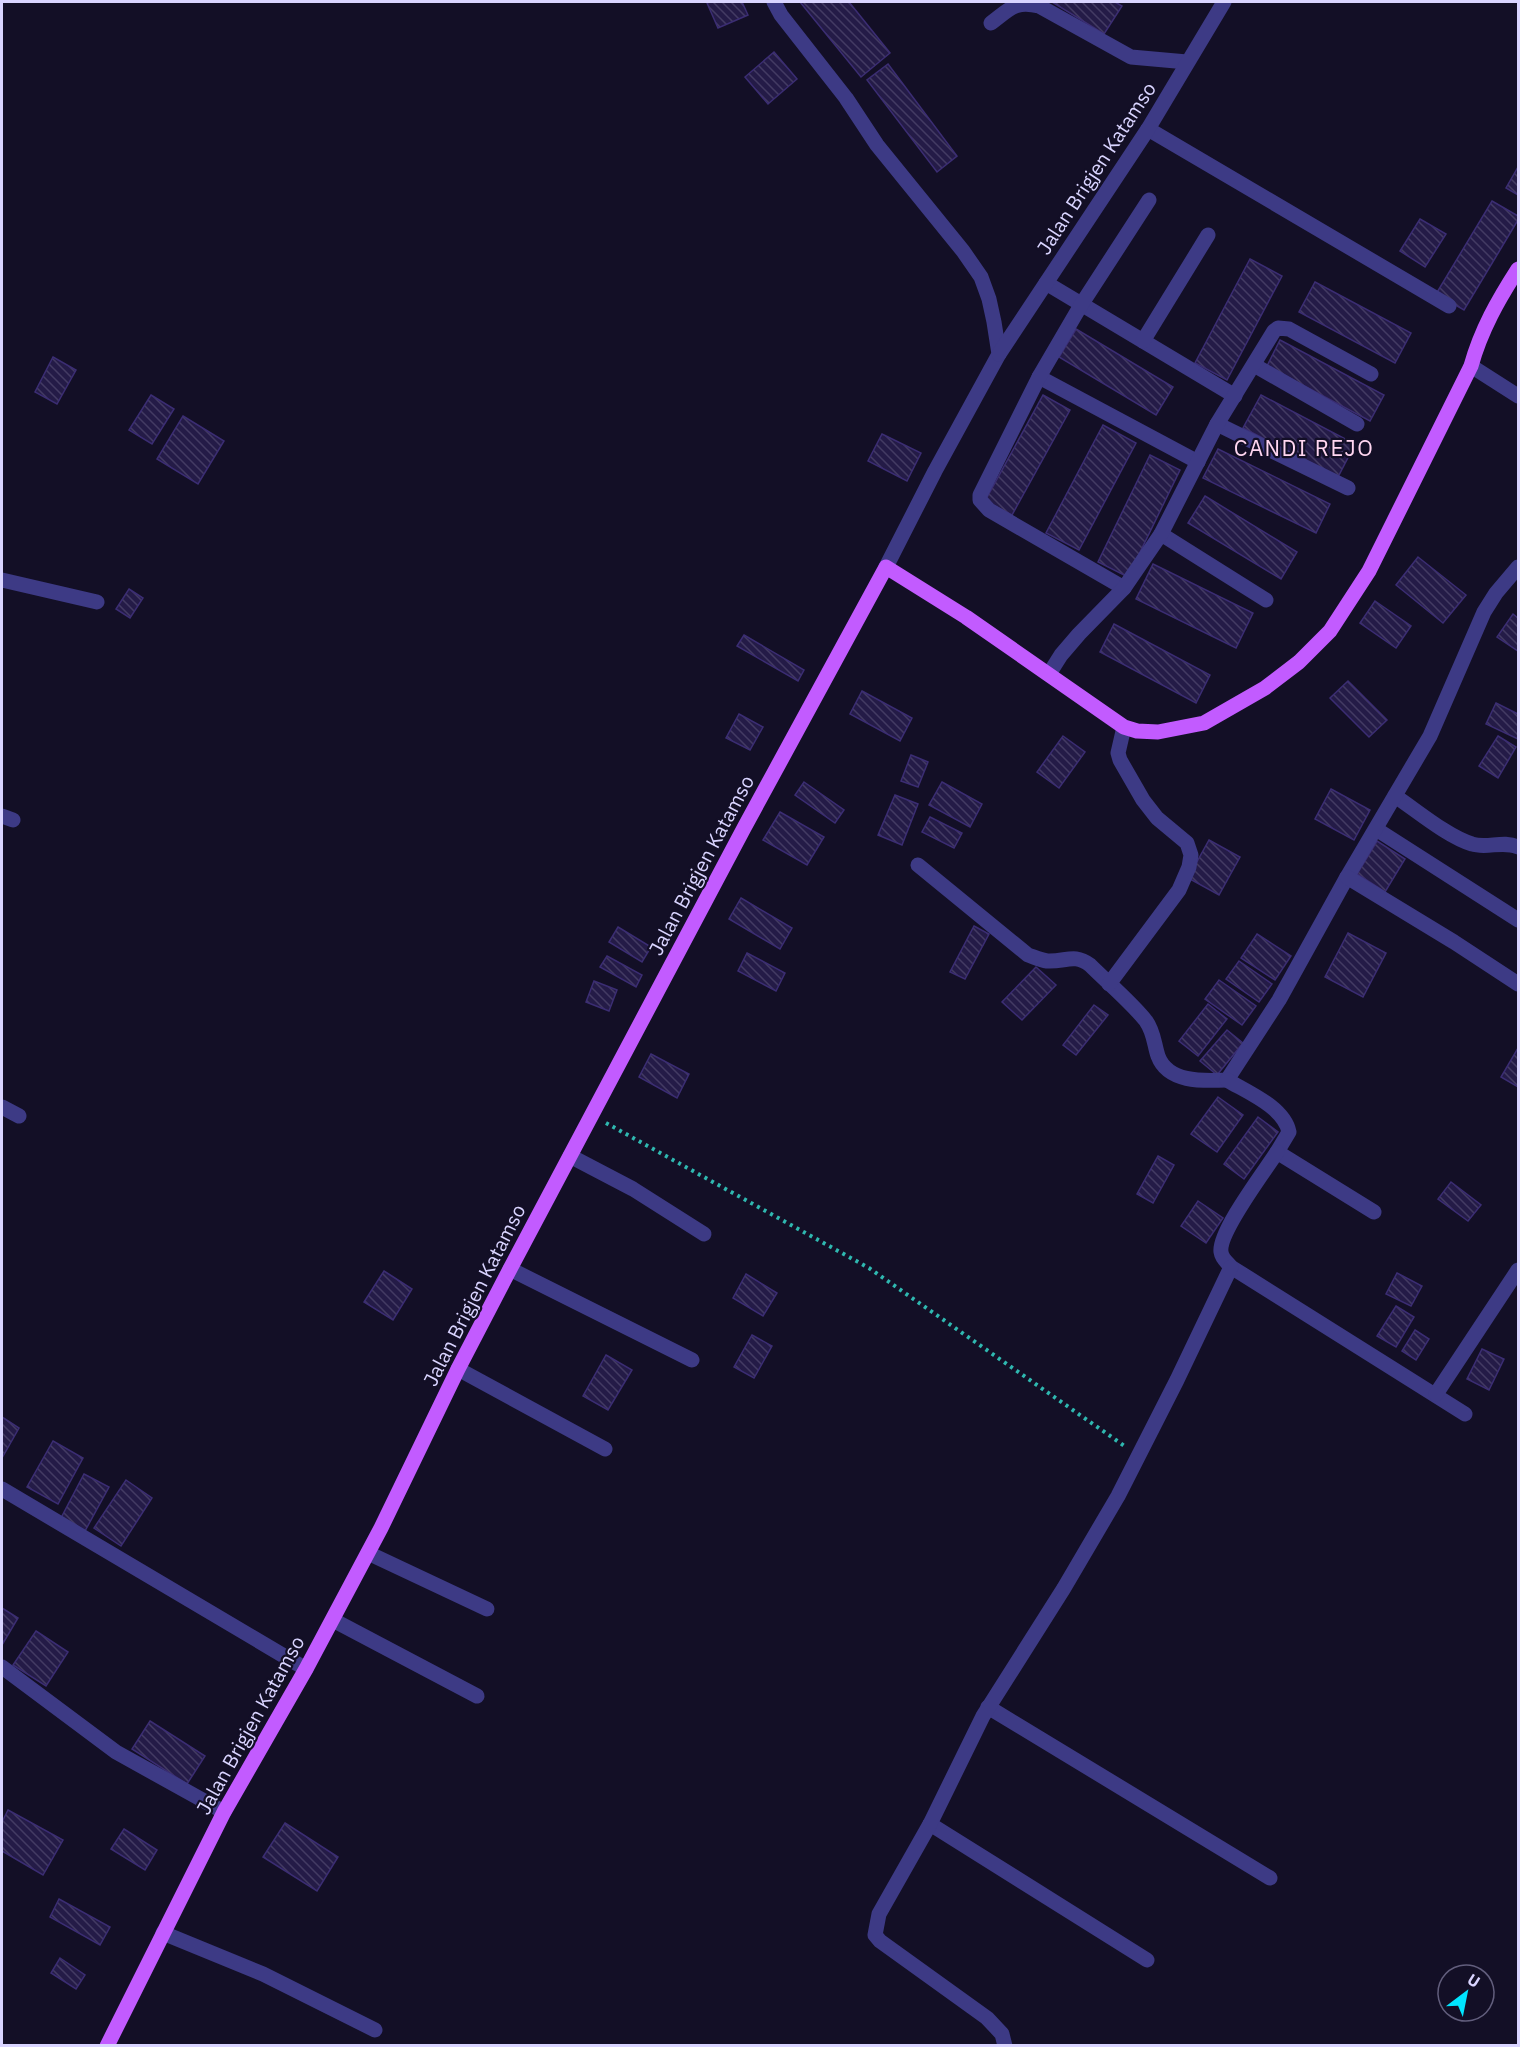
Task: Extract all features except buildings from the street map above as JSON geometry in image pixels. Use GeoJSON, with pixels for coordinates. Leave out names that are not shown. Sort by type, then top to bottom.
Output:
{"type":"FeatureCollection","features":[{"type":"Feature","properties":{"kind":"main road"},"geometry":{"type":"LineString","coordinates":[[886,567],[966,617],[1124,727],[1137,731],[1158,732],[1204,723],[1265,688],[1299,662],[1330,631],[1369,571],[1471,366],[1478,342],[1492,312],[1518,269]]}},
{"type":"Feature","properties":{"kind":"main road","name":"Jalan Brigjen Katamso"},"geometry":{"type":"LineString","coordinates":[[107,2046],[224,1812],[306,1670],[368,1553],[458,1369],[591,1115],[738,838],[886,567]]}},
{"type":"Feature","properties":{"kind":"street"},"geometry":{"type":"LineString","coordinates":[[774,2],[781,15],[846,98],[878,145],[963,251],[981,277],[989,299],[999,354]]}},
{"type":"Feature","properties":{"kind":"street"},"geometry":{"type":"LineString","coordinates":[[991,23],[1018,3],[1027,2],[1039,6],[1131,57],[1187,63]]}},
{"type":"Feature","properties":{"kind":"street","name":"Jalan Brigjen Katamso"},"geometry":{"type":"LineString","coordinates":[[886,567],[999,354],[1148,129],[1224,2]]}},
{"type":"Feature","properties":{"kind":"street"},"geometry":{"type":"LineString","coordinates":[[1148,129],[1449,306]]}},
{"type":"Feature","properties":{"kind":"street"},"geometry":{"type":"LineString","coordinates":[[1124,588],[989,510],[980,500],[981,492],[1039,377],[1081,305],[1149,200]]}},
{"type":"Feature","properties":{"kind":"street"},"geometry":{"type":"LineString","coordinates":[[1143,341],[1208,235]]}},
{"type":"Feature","properties":{"kind":"street"},"geometry":{"type":"LineString","coordinates":[[1046,283],[1235,396]]}},
{"type":"Feature","properties":{"kind":"street"},"geometry":{"type":"LineString","coordinates":[[1049,674],[1079,634],[1124,588],[1161,534],[1217,424],[1270,335],[1278,328],[1284,327],[1371,374]]}},
{"type":"Feature","properties":{"kind":"street"},"geometry":{"type":"LineString","coordinates":[[1254,365],[1357,424]]}},
{"type":"Feature","properties":{"kind":"street"},"geometry":{"type":"LineString","coordinates":[[1471,366],[1518,396]]}},
{"type":"Feature","properties":{"kind":"street"},"geometry":{"type":"LineString","coordinates":[[1039,377],[1198,462]]}},
{"type":"Feature","properties":{"kind":"street"},"geometry":{"type":"LineString","coordinates":[[1217,424],[1348,488]]}},
{"type":"Feature","properties":{"kind":"street"},"geometry":{"type":"LineString","coordinates":[[1161,534],[1266,600]]}},
{"type":"Feature","properties":{"kind":"street"},"geometry":{"type":"LineString","coordinates":[[1227,1080],[1279,1000],[1347,877],[1430,736],[1484,612],[1518,567]]}},
{"type":"Feature","properties":{"kind":"street"},"geometry":{"type":"LineString","coordinates":[[2,580],[97,602]]}},
{"type":"Feature","properties":{"kind":"street"},"geometry":{"type":"LineString","coordinates":[[1109,984],[1179,890],[1189,867],[1191,855],[1187,843],[1157,818],[1143,800],[1120,760],[1118,753],[1124,727]]}},
{"type":"Feature","properties":{"kind":"street"},"geometry":{"type":"LineString","coordinates":[[1395,796],[1449,833],[1470,844],[1482,846],[1503,844],[1518,847]]}},
{"type":"Feature","properties":{"kind":"street"},"geometry":{"type":"LineString","coordinates":[[1376,829],[1518,920]]}},
{"type":"Feature","properties":{"kind":"street"},"geometry":{"type":"LineString","coordinates":[[918,865],[1028,955],[1045,961],[1082,959],[1146,1021],[1164,1067],[1175,1074],[1195,1080],[1227,1080],[1273,1108],[1287,1122],[1289,1132],[1221,1242],[1223,1258],[1231,1267],[1465,1413]]}},
{"type":"Feature","properties":{"kind":"street"},"geometry":{"type":"LineString","coordinates":[[1347,877],[1518,984]]}},
{"type":"Feature","properties":{"kind":"street"},"geometry":{"type":"LineString","coordinates":[[2,1107],[19,1116]]}},
{"type":"Feature","properties":{"kind":"street"},"geometry":{"type":"LineString","coordinates":[[1277,1152],[1374,1212]]}},
{"type":"Feature","properties":{"kind":"street"},"geometry":{"type":"LineString","coordinates":[[570,1156],[633,1189],[704,1234]]}},
{"type":"Feature","properties":{"kind":"street"},"geometry":{"type":"LineString","coordinates":[[1005,2046],[1002,2034],[987,2018],[890,1949],[875,1935],[879,1914],[930,1824],[988,1707],[1064,1588],[1118,1496],[1231,1267]]}},
{"type":"Feature","properties":{"kind":"street"},"geometry":{"type":"LineString","coordinates":[[510,1269],[692,1360]]}},
{"type":"Feature","properties":{"kind":"street"},"geometry":{"type":"LineString","coordinates":[[1436,1394],[1518,1270]]}},
{"type":"Feature","properties":{"kind":"street"},"geometry":{"type":"LineString","coordinates":[[458,1369],[605,1449]]}},
{"type":"Feature","properties":{"kind":"street"},"geometry":{"type":"LineString","coordinates":[[2,1489],[306,1670]]}},
{"type":"Feature","properties":{"kind":"street"},"geometry":{"type":"LineString","coordinates":[[368,1553],[487,1609]]}},
{"type":"Feature","properties":{"kind":"street"},"geometry":{"type":"LineString","coordinates":[[333,1620],[477,1696]]}},
{"type":"Feature","properties":{"kind":"street"},"geometry":{"type":"LineString","coordinates":[[2,1667],[116,1752],[224,1812]]}},
{"type":"Feature","properties":{"kind":"street"},"geometry":{"type":"LineString","coordinates":[[988,1707],[1270,1878]]}},
{"type":"Feature","properties":{"kind":"street"},"geometry":{"type":"LineString","coordinates":[[930,1824],[1147,1960]]}},
{"type":"Feature","properties":{"kind":"street"},"geometry":{"type":"LineString","coordinates":[[164,1933],[263,1974],[375,2030]]}},
{"type":"Feature","properties":{"kind":"path"},"geometry":{"type":"LineString","coordinates":[[591,1115],[869,1268],[1138,1456]]}},
{"type":"Feature","properties":{"kind":"district","name":"CANDI REJO"},"geometry":{"type":"Point","coordinates":[1304,447]}}]}
